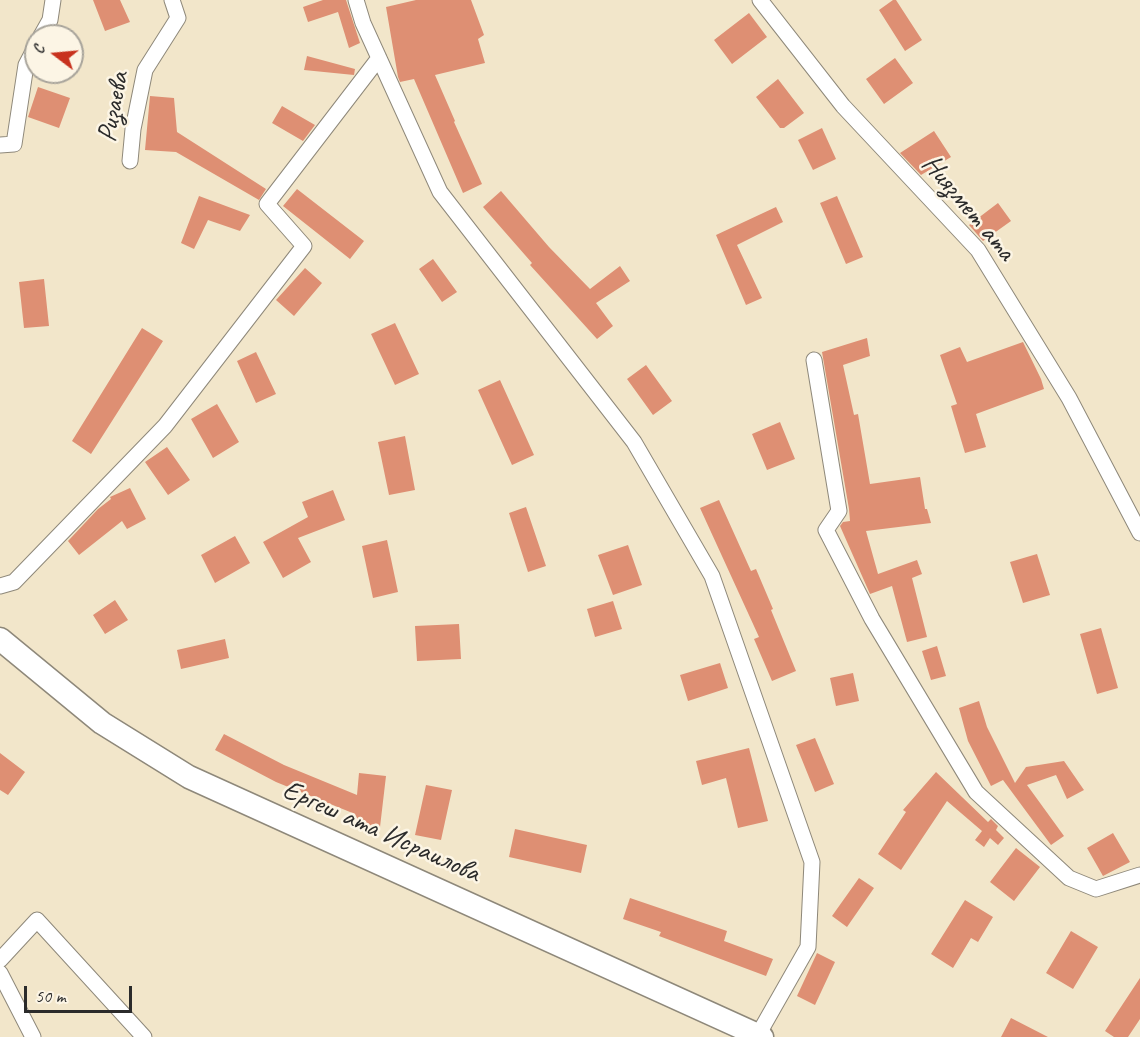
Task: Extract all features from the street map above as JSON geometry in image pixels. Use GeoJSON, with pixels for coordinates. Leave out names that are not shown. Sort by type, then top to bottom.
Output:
{"type":"FeatureCollection","features":[{"type":"Feature","properties":{"kind":"main road","name":"Ергеш ата Исраилова"},"geometry":{"type":"LineString","coordinates":[[0,639],[102,723],[189,777],[760,1036]]}},
{"type":"Feature","properties":{"kind":"street"},"geometry":{"type":"LineString","coordinates":[[48,24],[53,0]]}},
{"type":"Feature","properties":{"kind":"street","name":"Ризаева"},"geometry":{"type":"LineString","coordinates":[[130,162],[133,129],[145,70],[178,18],[172,0]]}},
{"type":"Feature","properties":{"kind":"street"},"geometry":{"type":"LineString","coordinates":[[356,0],[363,23],[440,192],[634,442],[712,576],[812,862],[808,947],[760,1036]]}},
{"type":"Feature","properties":{"kind":"street","name":"Ниязмет ата"},"geometry":{"type":"LineString","coordinates":[[760,0],[843,106],[978,250],[1069,398],[1140,533]]}},
{"type":"Feature","properties":{"kind":"street"},"geometry":{"type":"LineString","coordinates":[[0,586],[14,582],[165,426],[304,246],[267,204],[379,58]]}},
{"type":"Feature","properties":{"kind":"street"},"geometry":{"type":"LineString","coordinates":[[0,145],[14,144],[24,78]]}},
{"type":"Feature","properties":{"kind":"street"},"geometry":{"type":"LineString","coordinates":[[814,360],[839,511],[826,530],[872,619],[976,792],[1069,878],[1096,889],[1140,875]]}},
{"type":"Feature","properties":{"kind":"street"},"geometry":{"type":"LineString","coordinates":[[0,960],[37,920],[144,1037]]}},
{"type":"Feature","properties":{"kind":"street"},"geometry":{"type":"LineString","coordinates":[[0,973],[33,1037]]}},
{"type":"Feature","properties":{"kind":"building"},"geometry":{"type":"Polygon","coordinates":[[[93,0],[120,0],[130,22],[105,31],[93,0]]]}},
{"type":"Feature","properties":{"kind":"building"},"geometry":{"type":"Polygon","coordinates":[[[323,0],[346,0],[360,43],[349,48],[338,12],[308,22],[303,7],[323,0]]]}},
{"type":"Feature","properties":{"kind":"building"},"geometry":{"type":"Polygon","coordinates":[[[416,0],[471,0],[484,35],[478,39],[485,63],[435,75],[482,184],[463,193],[414,79],[400,82],[398,77],[386,7],[416,0]]]}},
{"type":"Feature","properties":{"kind":"building"},"geometry":{"type":"Polygon","coordinates":[[[896,0],[922,40],[905,51],[879,10],[896,0]]]}},
{"type":"Feature","properties":{"kind":"building"},"geometry":{"type":"Polygon","coordinates":[[[749,13],[767,37],[732,64],[714,40],[749,13]]]}},
{"type":"Feature","properties":{"kind":"building"},"geometry":{"type":"Polygon","coordinates":[[[307,56],[355,69],[354,75],[304,70],[307,56]]]}},
{"type":"Feature","properties":{"kind":"building"},"geometry":{"type":"Polygon","coordinates":[[[895,58],[913,83],[884,104],[866,79],[895,58]]]}},
{"type":"Feature","properties":{"kind":"building"},"geometry":{"type":"Polygon","coordinates":[[[778,79],[804,113],[784,128],[780,128],[756,97],[778,79]]]}},
{"type":"Feature","properties":{"kind":"building"},"geometry":{"type":"Polygon","coordinates":[[[38,87],[70,98],[59,128],[28,117],[38,87]]]}},
{"type":"Feature","properties":{"kind":"building"},"geometry":{"type":"Polygon","coordinates":[[[150,96],[174,98],[177,132],[266,189],[259,200],[176,152],[145,150],[150,96]]]}},
{"type":"Feature","properties":{"kind":"building"},"geometry":{"type":"Polygon","coordinates":[[[282,106],[315,125],[303,141],[272,123],[282,106]]]}},
{"type":"Feature","properties":{"kind":"building"},"geometry":{"type":"Polygon","coordinates":[[[822,128],[836,159],[813,170],[798,140],[822,128]]]}},
{"type":"Feature","properties":{"kind":"building"},"geometry":{"type":"Polygon","coordinates":[[[934,131],[951,157],[921,175],[900,153],[934,131]]]}},
{"type":"Feature","properties":{"kind":"building"},"geometry":{"type":"Polygon","coordinates":[[[297,189],[364,241],[350,259],[283,206],[297,189]]]}},
{"type":"Feature","properties":{"kind":"building"},"geometry":{"type":"Polygon","coordinates":[[[501,191],[549,247],[590,289],[620,266],[630,281],[596,303],[613,326],[597,339],[530,265],[532,263],[483,207],[501,191]]]}},
{"type":"Feature","properties":{"kind":"building"},"geometry":{"type":"Polygon","coordinates":[[[199,196],[250,215],[240,231],[208,220],[194,249],[181,243],[199,196]]]}},
{"type":"Feature","properties":{"kind":"building"},"geometry":{"type":"Polygon","coordinates":[[[837,196],[863,257],[846,264],[820,203],[837,196]]]}},
{"type":"Feature","properties":{"kind":"building"},"geometry":{"type":"Polygon","coordinates":[[[998,203],[1011,221],[983,241],[969,225],[998,203]]]}},
{"type":"Feature","properties":{"kind":"building"},"geometry":{"type":"Polygon","coordinates":[[[776,207],[783,222],[737,245],[762,298],[746,305],[716,235],[776,207]]]}},
{"type":"Feature","properties":{"kind":"building"},"geometry":{"type":"Polygon","coordinates":[[[433,259],[457,292],[442,302],[419,269],[433,259]]]}},
{"type":"Feature","properties":{"kind":"building"},"geometry":{"type":"Polygon","coordinates":[[[305,268],[322,283],[294,316],[276,300],[305,268]]]}},
{"type":"Feature","properties":{"kind":"building"},"geometry":{"type":"Polygon","coordinates":[[[44,279],[49,326],[24,328],[19,282],[44,279]]]}},
{"type":"Feature","properties":{"kind":"building"},"geometry":{"type":"Polygon","coordinates":[[[395,323],[419,374],[395,385],[371,334],[395,323]]]}},
{"type":"Feature","properties":{"kind":"building"},"geometry":{"type":"Polygon","coordinates":[[[142,328],[163,341],[91,454],[72,441],[142,328]]]}},
{"type":"Feature","properties":{"kind":"building"},"geometry":{"type":"Polygon","coordinates":[[[867,338],[870,356],[843,365],[854,415],[858,414],[870,484],[920,477],[925,509],[927,509],[931,523],[866,531],[878,574],[917,560],[922,574],[912,578],[927,637],[907,642],[892,586],[870,594],[840,526],[843,522],[850,521],[849,509],[822,352],[867,338]]]}},
{"type":"Feature","properties":{"kind":"building"},"geometry":{"type":"Polygon","coordinates":[[[1023,342],[1044,389],[976,414],[986,447],[965,453],[951,406],[957,404],[940,355],[960,347],[967,362],[1023,342]]]}},
{"type":"Feature","properties":{"kind":"building"},"geometry":{"type":"Polygon","coordinates":[[[256,352],[276,394],[256,403],[237,361],[256,352]]]}},
{"type":"Feature","properties":{"kind":"building"},"geometry":{"type":"Polygon","coordinates":[[[646,365],[672,401],[653,415],[627,379],[646,365]]]}},
{"type":"Feature","properties":{"kind":"building"},"geometry":{"type":"Polygon","coordinates":[[[500,380],[534,455],[512,465],[478,390],[500,380]]]}},
{"type":"Feature","properties":{"kind":"building"},"geometry":{"type":"Polygon","coordinates":[[[217,404],[239,442],[213,458],[191,419],[217,404]]]}},
{"type":"Feature","properties":{"kind":"building"},"geometry":{"type":"Polygon","coordinates":[[[780,422],[795,459],[767,470],[752,434],[780,422]]]}},
{"type":"Feature","properties":{"kind":"building"},"geometry":{"type":"Polygon","coordinates":[[[405,436],[415,490],[389,495],[378,442],[405,436]]]}},
{"type":"Feature","properties":{"kind":"building"},"geometry":{"type":"Polygon","coordinates":[[[167,447],[190,480],[168,495],[145,462],[167,447]]]}},
{"type":"Feature","properties":{"kind":"building"},"geometry":{"type":"Polygon","coordinates":[[[130,488],[146,519],[127,529],[122,521],[79,555],[68,541],[98,509],[111,499],[110,497],[130,488]]]}},
{"type":"Feature","properties":{"kind":"building"},"geometry":{"type":"Polygon","coordinates":[[[333,490],[345,520],[298,538],[311,562],[283,578],[263,542],[308,517],[302,502],[333,490]]]}},
{"type":"Feature","properties":{"kind":"building"},"geometry":{"type":"Polygon","coordinates":[[[719,500],[751,571],[756,569],[796,671],[772,681],[754,639],[759,637],[700,508],[719,500]]]}},
{"type":"Feature","properties":{"kind":"building"},"geometry":{"type":"Polygon","coordinates":[[[526,507],[546,566],[528,572],[509,513],[526,507]]]}},
{"type":"Feature","properties":{"kind":"building"},"geometry":{"type":"Polygon","coordinates":[[[235,536],[250,563],[215,583],[201,555],[235,536]]]}},
{"type":"Feature","properties":{"kind":"building"},"geometry":{"type":"Polygon","coordinates":[[[387,540],[398,592],[373,598],[362,546],[387,540]]]}},
{"type":"Feature","properties":{"kind":"building"},"geometry":{"type":"Polygon","coordinates":[[[628,545],[642,585],[613,595],[598,555],[628,545]]]}},
{"type":"Feature","properties":{"kind":"building"},"geometry":{"type":"Polygon","coordinates":[[[1037,554],[1050,595],[1023,603],[1010,562],[1037,554]]]}},
{"type":"Feature","properties":{"kind":"building"},"geometry":{"type":"Polygon","coordinates":[[[115,600],[128,620],[105,634],[93,615],[115,600]]]}},
{"type":"Feature","properties":{"kind":"building"},"geometry":{"type":"Polygon","coordinates":[[[613,601],[622,629],[595,637],[587,609],[613,601]]]}},
{"type":"Feature","properties":{"kind":"building"},"geometry":{"type":"Polygon","coordinates":[[[459,624],[461,659],[417,661],[415,626],[459,624]]]}},
{"type":"Feature","properties":{"kind":"building"},"geometry":{"type":"Polygon","coordinates":[[[1101,628],[1118,688],[1097,694],[1080,634],[1101,628]]]}},
{"type":"Feature","properties":{"kind":"building"},"geometry":{"type":"Polygon","coordinates":[[[225,639],[229,658],[181,669],[177,650],[225,639]]]}},
{"type":"Feature","properties":{"kind":"building"},"geometry":{"type":"Polygon","coordinates":[[[937,646],[946,676],[931,680],[922,651],[937,646]]]}},
{"type":"Feature","properties":{"kind":"building"},"geometry":{"type":"Polygon","coordinates":[[[720,663],[728,688],[688,701],[680,675],[720,663]]]}},
{"type":"Feature","properties":{"kind":"building"},"geometry":{"type":"Polygon","coordinates":[[[853,673],[859,701],[836,706],[830,678],[853,673]]]}},
{"type":"Feature","properties":{"kind":"building"},"geometry":{"type":"Polygon","coordinates":[[[979,701],[987,727],[1015,783],[1026,767],[1064,761],[1084,790],[1067,799],[1056,775],[1027,785],[1064,836],[1051,845],[1003,780],[991,786],[968,741],[959,708],[979,701]]]}},
{"type":"Feature","properties":{"kind":"building"},"geometry":{"type":"Polygon","coordinates":[[[224,734],[284,765],[357,795],[359,773],[386,776],[380,827],[354,824],[355,814],[276,782],[215,750],[224,734]]]}},
{"type":"Feature","properties":{"kind":"building"},"geometry":{"type":"Polygon","coordinates":[[[815,738],[834,784],[815,792],[796,745],[815,738]]]}},
{"type":"Feature","properties":{"kind":"building"},"geometry":{"type":"Polygon","coordinates":[[[749,748],[768,821],[738,828],[726,778],[702,785],[696,761],[749,748]]]}},
{"type":"Feature","properties":{"kind":"building"},"geometry":{"type":"Polygon","coordinates":[[[0,753],[25,772],[8,795],[0,790],[0,753]]]}},
{"type":"Feature","properties":{"kind":"building"},"geometry":{"type":"Polygon","coordinates":[[[936,772],[988,822],[991,819],[998,826],[996,830],[1004,838],[998,845],[990,838],[984,847],[975,840],[982,831],[947,801],[901,870],[878,854],[906,812],[903,810],[936,772]]]}},
{"type":"Feature","properties":{"kind":"building"},"geometry":{"type":"Polygon","coordinates":[[[426,785],[452,790],[441,840],[415,835],[426,785]]]}},
{"type":"Feature","properties":{"kind":"building"},"geometry":{"type":"Polygon","coordinates":[[[515,829],[587,845],[581,873],[509,857],[515,829]]]}},
{"type":"Feature","properties":{"kind":"building"},"geometry":{"type":"Polygon","coordinates":[[[1113,833],[1130,862],[1103,876],[1087,848],[1113,833]]]}},
{"type":"Feature","properties":{"kind":"building"},"geometry":{"type":"Polygon","coordinates":[[[1016,848],[1040,867],[1014,901],[990,882],[1016,848]]]}},
{"type":"Feature","properties":{"kind":"building"},"geometry":{"type":"Polygon","coordinates":[[[859,878],[874,888],[847,927],[832,916],[859,878]]]}},
{"type":"Feature","properties":{"kind":"building"},"geometry":{"type":"Polygon","coordinates":[[[630,898],[727,931],[724,941],[773,959],[766,976],[659,936],[661,932],[623,919],[630,898]]]}},
{"type":"Feature","properties":{"kind":"building"},"geometry":{"type":"Polygon","coordinates":[[[965,900],[993,917],[978,942],[971,938],[953,968],[931,954],[965,900]]]}},
{"type":"Feature","properties":{"kind":"building"},"geometry":{"type":"Polygon","coordinates":[[[1071,931],[1098,947],[1073,989],[1046,973],[1071,931]]]}},
{"type":"Feature","properties":{"kind":"building"},"geometry":{"type":"Polygon","coordinates":[[[817,953],[835,962],[815,1005],[797,996],[817,953]]]}},
{"type":"Feature","properties":{"kind":"building"},"geometry":{"type":"Polygon","coordinates":[[[1140,978],[1140,1019],[1128,1037],[1114,1037],[1105,1031],[1140,978]]]}},
{"type":"Feature","properties":{"kind":"building"},"geometry":{"type":"Polygon","coordinates":[[[1011,1018],[1048,1037],[1001,1037],[1011,1018]]]}}]}
